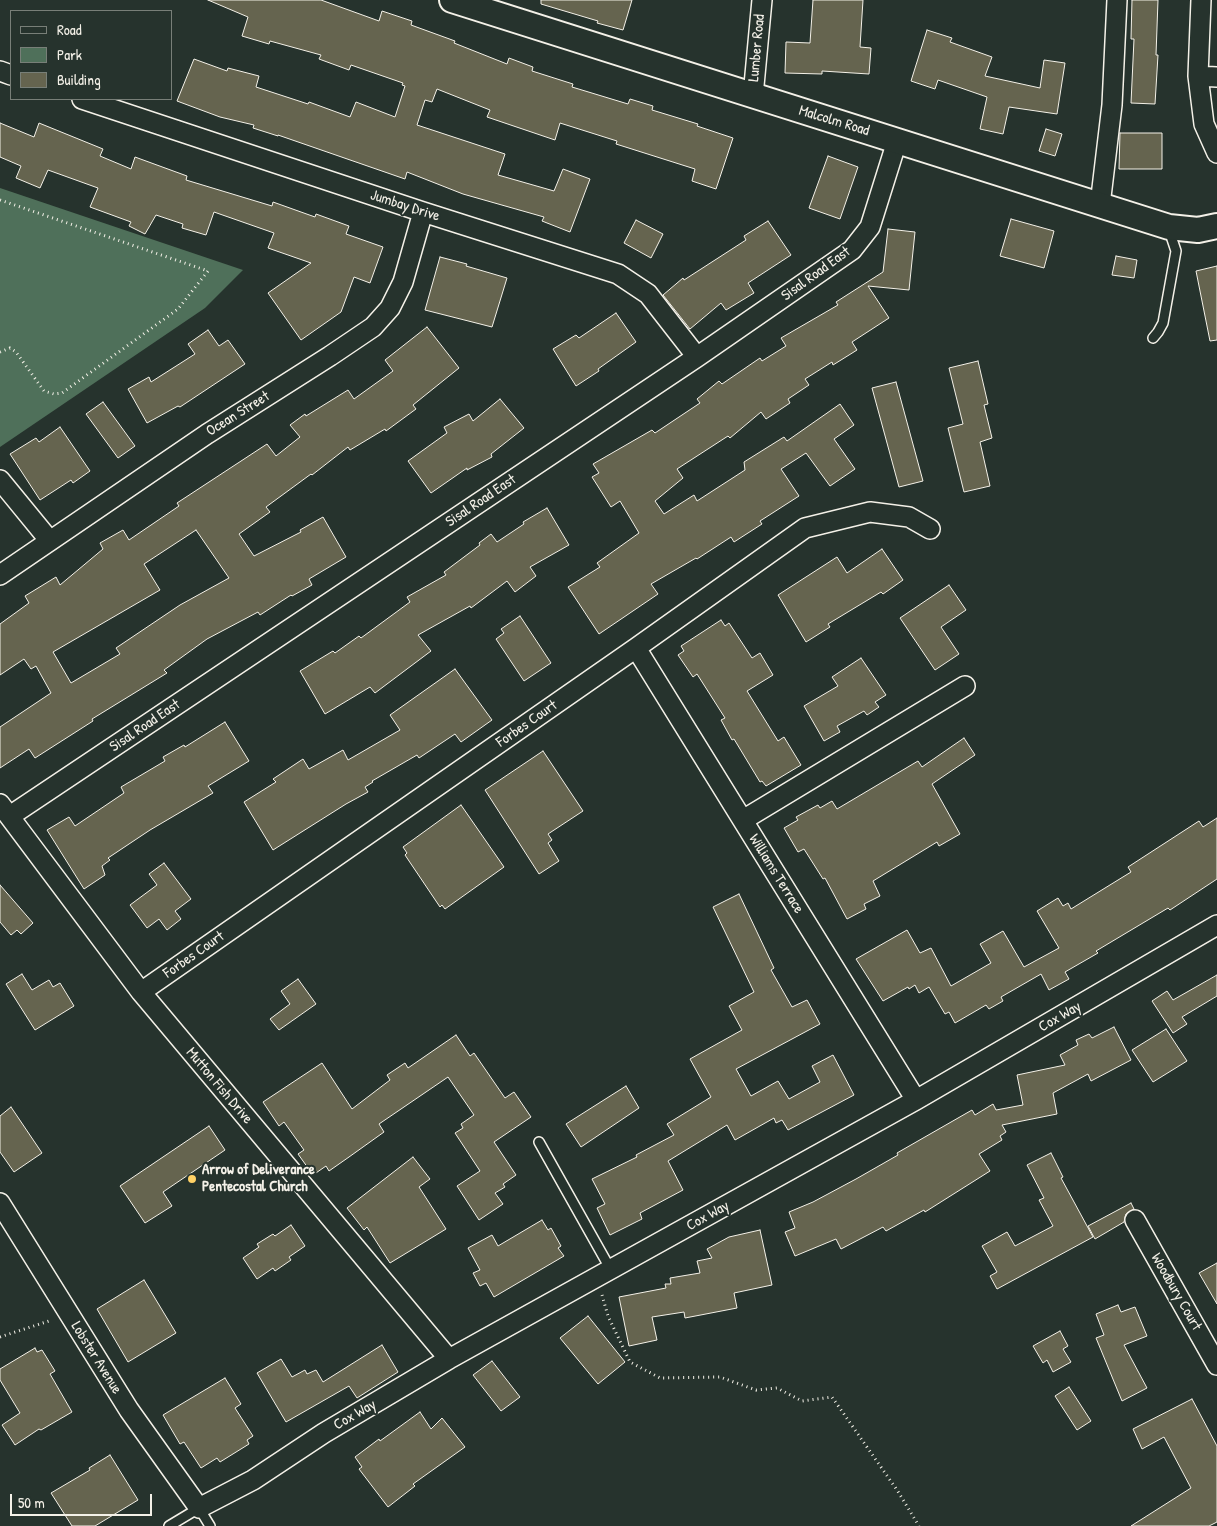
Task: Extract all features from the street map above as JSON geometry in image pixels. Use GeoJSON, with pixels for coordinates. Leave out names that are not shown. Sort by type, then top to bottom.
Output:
{"type":"FeatureCollection","features":[{"type":"Feature","properties":{"kind":"street","name":"Malcolm Road"},"geometry":{"type":"LineString","coordinates":[[452,0],[1169,227],[1198,230],[1217,226]]}},
{"type":"Feature","properties":{"kind":"street","name":"Lumber Road"},"geometry":{"type":"LineString","coordinates":[[753,96],[762,0]]}},
{"type":"Feature","properties":{"kind":"street"},"geometry":{"type":"LineString","coordinates":[[1100,206],[1112,105],[1117,0]]}},
{"type":"Feature","properties":{"kind":"street"},"geometry":{"type":"LineString","coordinates":[[1201,0],[1198,76],[1204,124],[1217,153]]}},
{"type":"Feature","properties":{"kind":"street"},"geometry":{"type":"LineString","coordinates":[[1198,76],[1217,77]]}},
{"type":"Feature","properties":{"kind":"street","name":"Jumbay Drive"},"geometry":{"type":"LineString","coordinates":[[85,100],[423,212],[618,274],[648,294],[697,357]]}},
{"type":"Feature","properties":{"kind":"street","name":"Sisal Road East"},"geometry":{"type":"LineString","coordinates":[[5,810],[697,357],[852,250],[870,226],[897,141]]}},
{"type":"Feature","properties":{"kind":"street","name":"Ocean Street"},"geometry":{"type":"LineString","coordinates":[[0,575],[207,434],[374,326],[390,308],[403,282],[423,212]]}},
{"type":"Feature","properties":{"kind":"street"},"geometry":{"type":"LineString","coordinates":[[0,480],[50,541]]}},
{"type":"Feature","properties":{"kind":"street","name":"Forbes Court"},"geometry":{"type":"LineString","coordinates":[[141,992],[636,648],[805,528],[870,512],[908,517],[930,529]]}},
{"type":"Feature","properties":{"kind":"street","name":"Williams Terrace"},"geometry":{"type":"LineString","coordinates":[[636,648],[916,1100]]}},
{"type":"Feature","properties":{"kind":"street"},"geometry":{"type":"LineString","coordinates":[[743,820],[965,686]]}},
{"type":"Feature","properties":{"kind":"street","name":"Mutton Fish Drive"},"geometry":{"type":"LineString","coordinates":[[5,810],[141,992],[449,1359]]}},
{"type":"Feature","properties":{"kind":"street","name":"Cox Way"},"geometry":{"type":"LineString","coordinates":[[199,1508],[253,1480],[324,1433],[449,1359],[916,1100],[1217,925]]}},
{"type":"Feature","properties":{"kind":"street","name":"Lobster Avenue"},"geometry":{"type":"LineString","coordinates":[[0,1203],[129,1410],[199,1508]]}},
{"type":"Feature","properties":{"kind":"street","name":"Woodbury Court"},"geometry":{"type":"LineString","coordinates":[[1134,1220],[1217,1365]]}},
{"type":"Feature","properties":{"kind":"lane"},"geometry":{"type":"LineString","coordinates":[[1153,338],[1163,323],[1176,251],[1169,227]]}},
{"type":"Feature","properties":{"kind":"lane"},"geometry":{"type":"LineString","coordinates":[[539,1142],[604,1274]]}},
{"type":"Feature","properties":{"kind":"lane"},"geometry":{"type":"LineString","coordinates":[[169,1526],[199,1508],[210,1526]]}},
{"type":"Feature","properties":{"kind":"path"},"geometry":{"type":"LineString","coordinates":[[0,200],[208,271],[178,309],[62,392],[54,394],[44,391],[16,352],[10,348],[0,352]]}},
{"type":"Feature","properties":{"kind":"path"},"geometry":{"type":"LineString","coordinates":[[604,1274],[608,1316],[630,1362],[660,1378],[720,1377],[756,1390],[777,1388],[802,1401],[832,1397],[897,1490],[919,1526]]}},
{"type":"Feature","properties":{"kind":"path"},"geometry":{"type":"LineString","coordinates":[[0,1337],[69,1314]]}},
{"type":"Feature","properties":{"kind":"green space"},"geometry":{"type":"Polygon","coordinates":[[[0,188],[243,270],[205,308],[0,447],[0,188]]]}},
{"type":"Feature","properties":{"kind":"building"},"geometry":{"type":"Polygon","coordinates":[[[208,0],[321,0],[379,21],[382,11],[412,21],[411,25],[455,41],[454,43],[507,64],[509,58],[533,67],[532,71],[573,84],[572,87],[628,104],[630,99],[653,106],[652,110],[698,124],[697,126],[733,138],[716,189],[692,181],[695,169],[616,144],[617,141],[560,123],[555,140],[487,117],[490,110],[437,89],[432,102],[425,100],[417,125],[505,154],[498,175],[554,191],[563,169],[590,179],[570,232],[542,221],[544,217],[463,194],[407,172],[405,179],[253,128],[254,125],[220,117],[177,101],[194,59],[227,71],[228,68],[259,76],[256,87],[308,104],[309,102],[350,117],[356,102],[395,117],[405,86],[402,85],[403,83],[351,65],[349,70],[319,59],[321,55],[270,41],[269,44],[242,36],[248,17],[208,0]]]}},
{"type":"Feature","properties":{"kind":"building"},"geometry":{"type":"Polygon","coordinates":[[[541,0],[632,0],[623,30],[541,4],[541,0]]]}},
{"type":"Feature","properties":{"kind":"building"},"geometry":{"type":"Polygon","coordinates":[[[813,0],[863,0],[860,47],[871,48],[869,74],[822,71],[822,74],[785,73],[786,42],[810,43],[813,0]]]}},
{"type":"Feature","properties":{"kind":"building"},"geometry":{"type":"Polygon","coordinates":[[[1132,0],[1158,0],[1156,55],[1158,55],[1155,104],[1131,103],[1134,39],[1131,39],[1132,0]]]}},
{"type":"Feature","properties":{"kind":"building"},"geometry":{"type":"Polygon","coordinates":[[[927,30],[952,38],[950,42],[992,57],[985,76],[1040,88],[1044,60],[1065,63],[1057,114],[1009,107],[1003,134],[980,129],[987,97],[938,80],[935,89],[911,81],[927,30]]]}},
{"type":"Feature","properties":{"kind":"building"},"geometry":{"type":"Polygon","coordinates":[[[0,123],[34,137],[39,123],[103,149],[100,156],[131,169],[135,157],[187,176],[186,180],[272,206],[273,202],[315,217],[316,214],[349,226],[346,234],[383,247],[370,283],[354,277],[341,312],[301,340],[268,293],[311,263],[268,248],[274,233],[214,212],[206,235],[182,228],[183,224],[156,215],[145,234],[129,226],[131,222],[90,207],[98,188],[48,170],[40,188],[16,178],[21,166],[0,157],[0,123]]]}},
{"type":"Feature","properties":{"kind":"building"},"geometry":{"type":"Polygon","coordinates":[[[1046,129],[1062,134],[1055,156],[1039,151],[1046,129]]]}},
{"type":"Feature","properties":{"kind":"building"},"geometry":{"type":"Polygon","coordinates":[[[1120,133],[1162,133],[1162,169],[1119,169],[1120,133]]]}},
{"type":"Feature","properties":{"kind":"building"},"geometry":{"type":"Polygon","coordinates":[[[828,156],[858,167],[840,219],[809,208],[828,156]]]}},
{"type":"Feature","properties":{"kind":"building"},"geometry":{"type":"Polygon","coordinates":[[[1011,219],[1054,231],[1044,268],[1000,256],[1011,219]]]}},
{"type":"Feature","properties":{"kind":"building"},"geometry":{"type":"Polygon","coordinates":[[[636,220],[663,234],[651,258],[624,243],[636,220]]]}},
{"type":"Feature","properties":{"kind":"building"},"geometry":{"type":"Polygon","coordinates":[[[768,221],[791,255],[748,283],[754,293],[726,310],[721,303],[690,329],[663,295],[683,278],[684,280],[746,240],[744,236],[768,221]]]}},
{"type":"Feature","properties":{"kind":"building"},"geometry":{"type":"Polygon","coordinates":[[[888,229],[915,232],[909,290],[868,286],[889,318],[852,342],[857,350],[833,365],[832,362],[805,379],[809,385],[788,399],[790,403],[766,419],[761,412],[730,438],[728,436],[677,469],[683,478],[655,501],[664,514],[694,495],[697,501],[745,470],[744,462],[784,437],[787,441],[840,404],[854,425],[834,439],[855,469],[830,486],[806,453],[781,469],[799,496],[760,521],[762,524],[734,542],[731,537],[697,559],[651,584],[658,594],[599,634],[568,587],[600,567],[597,563],[639,533],[620,501],[611,507],[592,477],[599,473],[593,464],[652,430],[655,433],[700,403],[697,399],[719,381],[722,384],[760,358],[762,361],[786,346],[781,338],[838,305],[836,302],[883,272],[888,229]]]}},
{"type":"Feature","properties":{"kind":"building"},"geometry":{"type":"Polygon","coordinates":[[[1116,256],[1137,260],[1134,278],[1112,275],[1116,256]]]}},
{"type":"Feature","properties":{"kind":"building"},"geometry":{"type":"Polygon","coordinates":[[[440,257],[507,278],[492,327],[425,310],[440,257]]]}},
{"type":"Feature","properties":{"kind":"building"},"geometry":{"type":"Polygon","coordinates":[[[1217,266],[1217,340],[1210,341],[1196,271],[1217,266]]]}},
{"type":"Feature","properties":{"kind":"building"},"geometry":{"type":"Polygon","coordinates":[[[616,313],[636,342],[598,369],[599,371],[576,386],[553,349],[576,335],[579,338],[616,313]]]}},
{"type":"Feature","properties":{"kind":"building"},"geometry":{"type":"Polygon","coordinates":[[[427,327],[459,368],[413,405],[416,409],[386,431],[385,429],[350,450],[348,447],[266,507],[270,512],[239,534],[254,556],[301,532],[300,530],[323,517],[346,557],[309,579],[312,585],[291,595],[260,615],[258,612],[207,639],[164,670],[167,673],[92,719],[93,721],[35,758],[29,749],[0,768],[0,727],[51,693],[36,666],[31,669],[24,659],[0,675],[0,624],[29,603],[25,596],[56,577],[60,585],[103,549],[100,543],[123,530],[129,540],[179,506],[177,503],[267,444],[276,456],[300,437],[290,425],[305,414],[306,416],[348,390],[354,399],[393,371],[385,360],[427,327]],[[196,530],[144,564],[160,590],[53,652],[71,683],[120,654],[116,648],[180,605],[229,578],[196,530]]]}},
{"type":"Feature","properties":{"kind":"building"},"geometry":{"type":"Polygon","coordinates":[[[208,330],[219,346],[228,340],[245,364],[180,407],[178,406],[147,423],[128,389],[149,377],[151,382],[195,354],[188,344],[208,330]]]}},
{"type":"Feature","properties":{"kind":"building"},"geometry":{"type":"Polygon","coordinates":[[[978,361],[988,404],[984,405],[992,438],[980,442],[990,486],[964,492],[948,428],[963,424],[949,368],[978,361]]]}},
{"type":"Feature","properties":{"kind":"building"},"geometry":{"type":"Polygon","coordinates":[[[896,382],[923,481],[899,487],[872,388],[896,382]]]}},
{"type":"Feature","properties":{"kind":"building"},"geometry":{"type":"Polygon","coordinates":[[[500,399],[524,428],[491,454],[492,457],[467,470],[467,468],[431,493],[408,461],[447,433],[444,427],[469,414],[473,421],[500,399]]]}},
{"type":"Feature","properties":{"kind":"building"},"geometry":{"type":"Polygon","coordinates":[[[103,402],[135,446],[118,458],[86,414],[103,402]]]}},
{"type":"Feature","properties":{"kind":"building"},"geometry":{"type":"Polygon","coordinates":[[[60,427],[90,471],[73,483],[71,480],[40,500],[10,454],[36,438],[39,442],[60,427]]]}},
{"type":"Feature","properties":{"kind":"building"},"geometry":{"type":"Polygon","coordinates":[[[547,508],[569,545],[530,567],[536,576],[515,592],[507,581],[471,608],[470,606],[418,635],[431,651],[375,693],[370,687],[325,714],[300,671],[333,651],[335,653],[359,636],[361,638],[410,602],[407,597],[446,575],[444,572],[480,545],[479,543],[491,534],[497,542],[524,524],[523,522],[547,508]]]}},
{"type":"Feature","properties":{"kind":"building"},"geometry":{"type":"Polygon","coordinates":[[[882,549],[903,580],[883,594],[881,592],[828,624],[830,627],[806,642],[778,595],[837,557],[847,573],[882,549]]]}},
{"type":"Feature","properties":{"kind":"building"},"geometry":{"type":"Polygon","coordinates":[[[949,585],[966,610],[941,627],[959,654],[935,670],[900,618],[949,585]]]}},
{"type":"Feature","properties":{"kind":"building"},"geometry":{"type":"Polygon","coordinates":[[[520,616],[551,663],[524,681],[496,639],[504,633],[501,629],[520,616]]]}},
{"type":"Feature","properties":{"kind":"building"},"geometry":{"type":"Polygon","coordinates":[[[721,620],[725,626],[729,623],[752,658],[760,653],[773,675],[747,691],[778,741],[784,737],[801,765],[766,786],[762,781],[760,782],[734,739],[732,740],[721,720],[725,718],[697,674],[693,677],[678,655],[684,651],[681,646],[721,620]]]}},
{"type":"Feature","properties":{"kind":"building"},"geometry":{"type":"Polygon","coordinates":[[[861,658],[886,695],[875,702],[879,707],[867,715],[864,711],[837,726],[840,732],[824,741],[804,706],[838,686],[832,677],[861,658]]]}},
{"type":"Feature","properties":{"kind":"building"},"geometry":{"type":"Polygon","coordinates":[[[455,669],[492,720],[461,742],[455,734],[419,758],[417,755],[372,781],[365,787],[368,792],[273,850],[244,802],[276,782],[273,779],[303,759],[309,769],[343,750],[348,760],[400,730],[390,715],[455,669]]]}},
{"type":"Feature","properties":{"kind":"building"},"geometry":{"type":"Polygon","coordinates":[[[225,722],[249,761],[208,786],[213,793],[150,830],[108,858],[110,860],[102,866],[105,875],[84,889],[47,830],[69,817],[75,826],[124,793],[121,787],[165,761],[163,757],[184,745],[185,747],[225,722]]]}},
{"type":"Feature","properties":{"kind":"building"},"geometry":{"type":"Polygon","coordinates":[[[964,738],[975,755],[932,784],[960,834],[939,846],[937,842],[873,881],[880,896],[864,904],[866,909],[847,919],[825,878],[823,879],[804,849],[798,852],[784,828],[798,820],[796,817],[818,805],[820,808],[832,801],[837,809],[918,761],[922,767],[964,738]]]}},
{"type":"Feature","properties":{"kind":"building"},"geometry":{"type":"Polygon","coordinates":[[[543,751],[583,811],[548,834],[552,840],[548,843],[559,861],[539,874],[485,790],[543,751]]]}},
{"type":"Feature","properties":{"kind":"building"},"geometry":{"type":"Polygon","coordinates":[[[461,805],[504,867],[445,909],[442,905],[440,907],[405,855],[407,853],[403,847],[461,805]]]}},
{"type":"Feature","properties":{"kind":"building"},"geometry":{"type":"Polygon","coordinates":[[[1217,818],[1217,879],[1170,910],[1168,908],[1096,951],[1098,953],[1065,972],[1069,979],[1049,990],[1041,974],[1001,997],[1003,1001],[989,1009],[986,1005],[955,1023],[949,1012],[945,1014],[929,987],[919,993],[915,985],[909,989],[908,987],[883,1001],[856,959],[907,930],[920,953],[931,948],[951,986],[991,963],[980,944],[1003,931],[1024,967],[1059,948],[1037,911],[1058,898],[1063,906],[1068,903],[1071,909],[1131,872],[1128,867],[1199,821],[1203,827],[1217,818]]]}},
{"type":"Feature","properties":{"kind":"building"},"geometry":{"type":"Polygon","coordinates":[[[164,863],[191,899],[175,911],[181,919],[167,930],[159,919],[147,928],[130,905],[157,885],[149,874],[164,863]]]}},
{"type":"Feature","properties":{"kind":"building"},"geometry":{"type":"Polygon","coordinates":[[[0,885],[33,923],[21,934],[17,930],[11,935],[0,922],[0,885]]]}},
{"type":"Feature","properties":{"kind":"building"},"geometry":{"type":"Polygon","coordinates":[[[739,894],[774,968],[771,970],[792,1007],[807,1000],[820,1024],[736,1069],[751,1096],[778,1081],[789,1099],[820,1082],[812,1066],[833,1055],[854,1095],[788,1130],[782,1120],[776,1123],[774,1118],[735,1140],[727,1125],[668,1161],[683,1190],[640,1213],[642,1219],[610,1235],[597,1208],[605,1204],[592,1179],[637,1157],[636,1155],[674,1135],[667,1124],[711,1097],[690,1059],[742,1030],[729,1006],[754,992],[713,907],[739,894]]]}},
{"type":"Feature","properties":{"kind":"building"},"geometry":{"type":"Polygon","coordinates":[[[22,974],[32,990],[49,980],[53,987],[60,983],[74,1006],[35,1030],[6,984],[22,974]]]}},
{"type":"Feature","properties":{"kind":"building"},"geometry":{"type":"Polygon","coordinates":[[[1217,975],[1217,996],[1182,1017],[1187,1024],[1173,1033],[1152,1001],[1167,991],[1173,1000],[1217,975]]]}},
{"type":"Feature","properties":{"kind":"building"},"geometry":{"type":"Polygon","coordinates":[[[298,979],[316,1004],[279,1030],[270,1019],[290,1004],[281,991],[298,979]]]}},
{"type":"Feature","properties":{"kind":"building"},"geometry":{"type":"Polygon","coordinates":[[[1114,1027],[1131,1060],[1091,1081],[1088,1074],[1053,1093],[1057,1114],[1002,1125],[1006,1132],[1000,1136],[1002,1140],[979,1154],[990,1171],[925,1212],[924,1210],[886,1231],[883,1227],[841,1249],[836,1239],[795,1256],[785,1232],[795,1228],[789,1212],[813,1202],[856,1179],[972,1110],[975,1115],[993,1104],[996,1110],[1023,1105],[1017,1075],[1065,1065],[1060,1055],[1078,1045],[1076,1040],[1089,1034],[1092,1038],[1114,1027]]]}},
{"type":"Feature","properties":{"kind":"building"},"geometry":{"type":"Polygon","coordinates":[[[1166,1029],[1187,1061],[1153,1082],[1132,1050],[1166,1029]]]}},
{"type":"Feature","properties":{"kind":"building"},"geometry":{"type":"Polygon","coordinates":[[[456,1035],[470,1056],[474,1053],[505,1098],[514,1092],[531,1117],[494,1142],[516,1175],[503,1184],[505,1187],[495,1193],[503,1204],[479,1220],[457,1186],[480,1171],[455,1133],[463,1128],[461,1124],[474,1115],[448,1077],[379,1124],[384,1132],[329,1171],[326,1166],[313,1175],[298,1154],[304,1150],[284,1122],[279,1126],[263,1102],[322,1063],[352,1109],[390,1080],[387,1075],[405,1063],[408,1068],[456,1035]]]}},
{"type":"Feature","properties":{"kind":"building"},"geometry":{"type":"Polygon","coordinates":[[[626,1086],[639,1108],[581,1147],[566,1124],[626,1086]]]}},
{"type":"Feature","properties":{"kind":"building"},"geometry":{"type":"Polygon","coordinates":[[[11,1107],[42,1153],[14,1172],[0,1152],[0,1116],[11,1107]]]}},
{"type":"Feature","properties":{"kind":"building"},"geometry":{"type":"Polygon","coordinates":[[[209,1126],[225,1150],[163,1192],[172,1206],[145,1223],[120,1186],[209,1126]]]}},
{"type":"Feature","properties":{"kind":"building"},"geometry":{"type":"Polygon","coordinates":[[[1051,1153],[1063,1177],[1061,1178],[1093,1237],[997,1289],[990,1276],[997,1272],[982,1246],[1007,1232],[1015,1246],[1053,1226],[1039,1200],[1044,1198],[1027,1165],[1051,1153]]]}},
{"type":"Feature","properties":{"kind":"building"},"geometry":{"type":"Polygon","coordinates":[[[413,1157],[430,1179],[419,1187],[446,1229],[390,1263],[367,1227],[364,1230],[347,1208],[413,1157]]]}},
{"type":"Feature","properties":{"kind":"building"},"geometry":{"type":"Polygon","coordinates":[[[1131,1203],[1134,1209],[1126,1214],[1124,1222],[1095,1239],[1088,1226],[1131,1203]]]}},
{"type":"Feature","properties":{"kind":"building"},"geometry":{"type":"Polygon","coordinates":[[[542,1220],[548,1230],[551,1228],[561,1246],[558,1248],[564,1256],[494,1297],[486,1283],[480,1286],[473,1273],[480,1270],[468,1248],[492,1235],[498,1246],[542,1220]]]}},
{"type":"Feature","properties":{"kind":"building"},"geometry":{"type":"Polygon","coordinates":[[[291,1225],[305,1246],[289,1257],[291,1260],[275,1271],[273,1268],[257,1279],[243,1258],[259,1247],[257,1244],[273,1234],[275,1236],[291,1225]]]}},
{"type":"Feature","properties":{"kind":"building"},"geometry":{"type":"Polygon","coordinates":[[[760,1230],[772,1285],[734,1293],[737,1308],[685,1318],[684,1312],[652,1317],[657,1340],[629,1346],[619,1297],[666,1288],[665,1284],[671,1284],[670,1278],[700,1273],[697,1261],[712,1258],[707,1249],[729,1237],[760,1230]]]}},
{"type":"Feature","properties":{"kind":"building"},"geometry":{"type":"Polygon","coordinates":[[[1217,1263],[1217,1304],[1199,1273],[1217,1263]]]}},
{"type":"Feature","properties":{"kind":"building"},"geometry":{"type":"Polygon","coordinates":[[[144,1280],[176,1333],[128,1362],[97,1309],[144,1280]]]}},
{"type":"Feature","properties":{"kind":"building"},"geometry":{"type":"Polygon","coordinates":[[[1118,1305],[1121,1312],[1135,1307],[1147,1336],[1124,1345],[1147,1388],[1122,1401],[1096,1338],[1104,1335],[1096,1314],[1118,1305]]]}},
{"type":"Feature","properties":{"kind":"building"},"geometry":{"type":"Polygon","coordinates":[[[588,1316],[625,1362],[598,1384],[560,1338],[588,1316]]]}},
{"type":"Feature","properties":{"kind":"building"},"geometry":{"type":"Polygon","coordinates":[[[1060,1331],[1068,1346],[1063,1349],[1071,1362],[1053,1372],[1047,1360],[1043,1363],[1033,1346],[1060,1331]]]}},
{"type":"Feature","properties":{"kind":"building"},"geometry":{"type":"Polygon","coordinates":[[[382,1345],[398,1372],[357,1398],[349,1386],[286,1422],[257,1373],[281,1359],[292,1377],[305,1370],[307,1374],[316,1370],[323,1382],[382,1345]]]}},
{"type":"Feature","properties":{"kind":"building"},"geometry":{"type":"Polygon","coordinates":[[[35,1348],[37,1352],[42,1350],[55,1371],[50,1374],[72,1412],[41,1430],[39,1429],[15,1445],[2,1425],[20,1413],[0,1380],[0,1369],[35,1348]]]}},
{"type":"Feature","properties":{"kind":"building"},"geometry":{"type":"Polygon","coordinates":[[[492,1361],[520,1397],[501,1411],[473,1375],[492,1361]]]}},
{"type":"Feature","properties":{"kind":"building"},"geometry":{"type":"Polygon","coordinates":[[[225,1378],[241,1404],[235,1408],[253,1436],[247,1440],[249,1444],[220,1462],[217,1458],[201,1468],[184,1442],[180,1444],[163,1415],[225,1378]]]}},
{"type":"Feature","properties":{"kind":"building"},"geometry":{"type":"Polygon","coordinates":[[[1069,1387],[1091,1421],[1077,1430],[1055,1396],[1069,1387]]]}},
{"type":"Feature","properties":{"kind":"building"},"geometry":{"type":"Polygon","coordinates":[[[1192,1399],[1217,1446],[1217,1522],[1209,1526],[1131,1526],[1191,1488],[1164,1437],[1142,1449],[1133,1429],[1192,1399]]]}},
{"type":"Feature","properties":{"kind":"building"},"geometry":{"type":"Polygon","coordinates":[[[420,1412],[431,1429],[442,1418],[465,1447],[413,1484],[415,1486],[388,1507],[359,1469],[362,1467],[355,1457],[420,1412]]]}},
{"type":"Feature","properties":{"kind":"building"},"geometry":{"type":"Polygon","coordinates":[[[110,1455],[138,1500],[95,1526],[72,1526],[51,1493],[90,1470],[89,1468],[110,1455]]]}},
{"type":"Feature","properties":{"kind":"place","name":"Arrow of Deliverance Pentecostal Church"},"geometry":{"type":"Point","coordinates":[192,1179]}}]}
